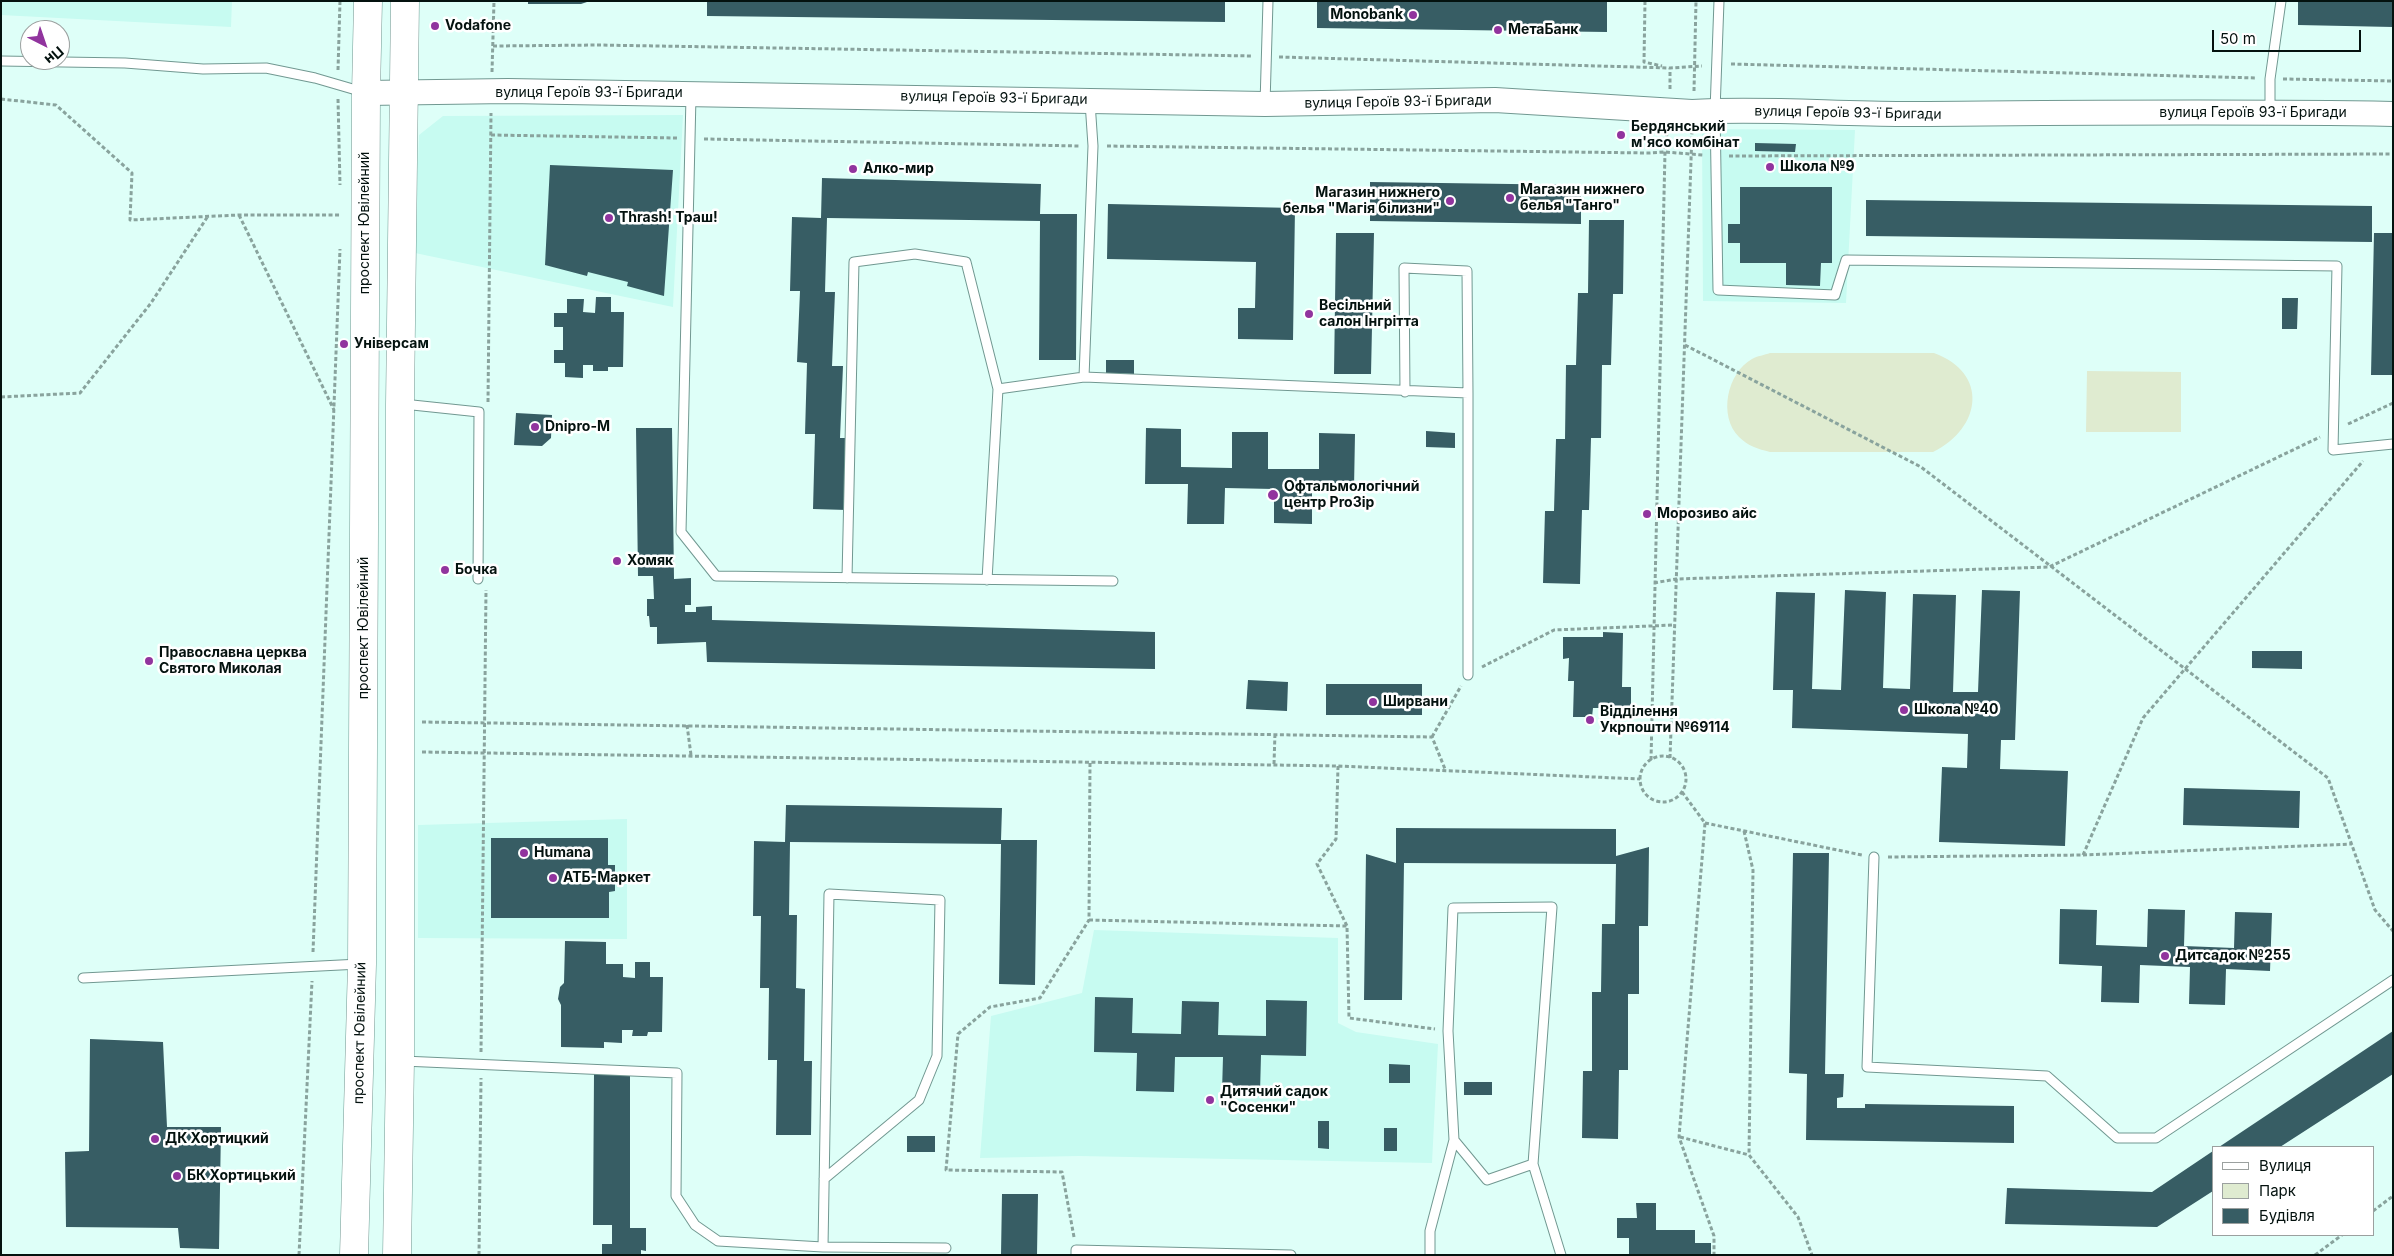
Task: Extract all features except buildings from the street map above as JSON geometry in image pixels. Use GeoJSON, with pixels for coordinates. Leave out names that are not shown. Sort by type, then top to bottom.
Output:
{"type":"FeatureCollection","features":[{"type":"Feature","properties":{"kind":"main road","name":"проспект Ювілейний"},"geometry":{"type":"LineString","coordinates":[[354,1255],[362,964],[368,1]]}},
{"type":"Feature","properties":{"kind":"main road"},"geometry":{"type":"LineString","coordinates":[[397,1255],[400,1060],[398,752],[400,404],[405,1]]}},
{"type":"Feature","properties":{"kind":"street","name":"вулиця Героїв 93-ї Бригади"},"geometry":{"type":"LineString","coordinates":[[366,93],[404,91],[691,93],[1265,104],[1513,100],[1681,111],[1847,114],[2270,112],[2393,114]]}},
{"type":"Feature","properties":{"kind":"lane"},"geometry":{"type":"LineString","coordinates":[[1265,104],[1268,1]]}},
{"type":"Feature","properties":{"kind":"lane"},"geometry":{"type":"LineString","coordinates":[[1719,1],[1715,111],[1718,290],[1835,295],[1846,260],[2337,266],[2333,450],[2393,444]]}},
{"type":"Feature","properties":{"kind":"lane"},"geometry":{"type":"LineString","coordinates":[[2270,112],[2270,79],[2281,1]]}},
{"type":"Feature","properties":{"kind":"lane"},"geometry":{"type":"LineString","coordinates":[[1,60],[126,63],[203,69],[266,68],[315,78],[366,93]]}},
{"type":"Feature","properties":{"kind":"lane"},"geometry":{"type":"LineString","coordinates":[[691,93],[681,532],[716,576],[1113,581]]}},
{"type":"Feature","properties":{"kind":"lane"},"geometry":{"type":"LineString","coordinates":[[1084,377],[1093,146],[1090,100]]}},
{"type":"Feature","properties":{"kind":"lane"},"geometry":{"type":"LineString","coordinates":[[847,578],[854,262],[915,254],[966,262],[998,389],[987,580]]}},
{"type":"Feature","properties":{"kind":"lane"},"geometry":{"type":"LineString","coordinates":[[1405,392],[1404,268],[1467,271],[1468,675]]}},
{"type":"Feature","properties":{"kind":"lane"},"geometry":{"type":"LineString","coordinates":[[998,389],[1084,377],[1405,392],[1468,393]]}},
{"type":"Feature","properties":{"kind":"lane"},"geometry":{"type":"LineString","coordinates":[[400,404],[479,412],[482,581]]}},
{"type":"Feature","properties":{"kind":"lane"},"geometry":{"type":"LineString","coordinates":[[1874,857],[1868,1067],[2047,1076],[2117,1138],[2156,1138],[2393,980]]}},
{"type":"Feature","properties":{"kind":"lane"},"geometry":{"type":"LineString","coordinates":[[823,1247],[824,1179],[829,894],[940,900],[937,1056],[919,1100],[824,1179]]}},
{"type":"Feature","properties":{"kind":"lane"},"geometry":{"type":"LineString","coordinates":[[1430,1255],[1430,1231],[1454,1140],[1448,1031],[1453,908],[1552,907],[1533,1164],[1561,1255]]}},
{"type":"Feature","properties":{"kind":"lane"},"geometry":{"type":"LineString","coordinates":[[83,978],[362,964]]}},
{"type":"Feature","properties":{"kind":"lane"},"geometry":{"type":"LineString","coordinates":[[400,1060],[677,1073],[676,1196],[696,1225],[718,1241],[823,1247],[946,1248]]}},
{"type":"Feature","properties":{"kind":"lane"},"geometry":{"type":"LineString","coordinates":[[1454,1140],[1487,1180],[1533,1164]]}},
{"type":"Feature","properties":{"kind":"lane"},"geometry":{"type":"LineString","coordinates":[[1076,1252],[1291,1255]]}},
{"type":"Feature","properties":{"kind":"path"},"geometry":{"type":"LineString","coordinates":[[338,76],[340,1]]}},
{"type":"Feature","properties":{"kind":"path"},"geometry":{"type":"LineString","coordinates":[[488,404],[490,92],[494,1]]}},
{"type":"Feature","properties":{"kind":"path"},"geometry":{"type":"LineString","coordinates":[[1645,1],[1644,62],[1670,68]]}},
{"type":"Feature","properties":{"kind":"path"},"geometry":{"type":"LineString","coordinates":[[1651,760],[1665,152],[1696,66],[1696,1]]}},
{"type":"Feature","properties":{"kind":"path"},"geometry":{"type":"LineString","coordinates":[[493,46],[608,45],[1267,57],[1670,68],[1718,64],[2393,81]]}},
{"type":"Feature","properties":{"kind":"path"},"geometry":{"type":"LineString","coordinates":[[1670,68],[1692,155],[1670,758]]}},
{"type":"Feature","properties":{"kind":"path"},"geometry":{"type":"LineString","coordinates":[[338,96],[340,195]]}},
{"type":"Feature","properties":{"kind":"path"},"geometry":{"type":"LineString","coordinates":[[1,99],[56,105],[132,173],[130,220],[239,215],[341,215]]}},
{"type":"Feature","properties":{"kind":"path"},"geometry":{"type":"LineString","coordinates":[[491,135],[1093,146],[1648,154],[1665,152],[1716,156],[2393,154]]}},
{"type":"Feature","properties":{"kind":"path"},"geometry":{"type":"LineString","coordinates":[[340,205],[340,225]]}},
{"type":"Feature","properties":{"kind":"path"},"geometry":{"type":"LineString","coordinates":[[239,215],[335,411]]}},
{"type":"Feature","properties":{"kind":"path"},"geometry":{"type":"LineString","coordinates":[[1,397],[80,393],[151,303],[208,216]]}},
{"type":"Feature","properties":{"kind":"path"},"geometry":{"type":"LineString","coordinates":[[299,1255],[335,411],[340,245]]}},
{"type":"Feature","properties":{"kind":"path"},"geometry":{"type":"LineString","coordinates":[[1686,345],[1921,467],[2048,567],[2328,778],[2376,910],[2393,931]]}},
{"type":"Feature","properties":{"kind":"path"},"geometry":{"type":"LineString","coordinates":[[1654,583],[1676,579],[2048,567],[2393,403]]}},
{"type":"Feature","properties":{"kind":"path"},"geometry":{"type":"LineString","coordinates":[[2083,855],[2144,718],[2376,447]]}},
{"type":"Feature","properties":{"kind":"path"},"geometry":{"type":"LineString","coordinates":[[479,1255],[485,753],[482,581]]}},
{"type":"Feature","properties":{"kind":"path"},"geometry":{"type":"LineString","coordinates":[[1432,737],[1468,675],[1554,630],[1674,625]]}},
{"type":"Feature","properties":{"kind":"path"},"geometry":{"type":"LineString","coordinates":[[399,721],[1275,733],[1432,737]]}},
{"type":"Feature","properties":{"kind":"path"},"geometry":{"type":"LineString","coordinates":[[687,725],[691,755]]}},
{"type":"Feature","properties":{"kind":"path"},"geometry":{"type":"LineString","coordinates":[[1274,764],[1275,733]]}},
{"type":"Feature","properties":{"kind":"path"},"geometry":{"type":"LineString","coordinates":[[1432,737],[1445,769]]}},
{"type":"Feature","properties":{"kind":"path"},"geometry":{"type":"LineString","coordinates":[[398,752],[1274,764],[1445,769],[1640,779]]}},
{"type":"Feature","properties":{"kind":"path"},"geometry":{"type":"LineString","coordinates":[[1657,757],[1670,758],[1681,766],[1684,772],[1682,792],[1670,801],[1656,801],[1644,793],[1640,779],[1641,771],[1651,760],[1657,757]]}},
{"type":"Feature","properties":{"kind":"path"},"geometry":{"type":"LineString","coordinates":[[1076,1252],[1062,1172],[946,1170],[958,1034],[990,1007],[1040,998],[1090,920],[1090,762]]}},
{"type":"Feature","properties":{"kind":"path"},"geometry":{"type":"LineString","coordinates":[[1338,766],[1336,839],[1317,864],[1347,926],[1349,1018],[1448,1031]]}},
{"type":"Feature","properties":{"kind":"path"},"geometry":{"type":"LineString","coordinates":[[1682,792],[1705,823],[1679,1137],[1714,1236],[1714,1255]]}},
{"type":"Feature","properties":{"kind":"path"},"geometry":{"type":"LineString","coordinates":[[1705,823],[1874,857],[2083,855],[2352,844]]}},
{"type":"Feature","properties":{"kind":"path"},"geometry":{"type":"LineString","coordinates":[[1744,831],[1753,870],[1749,1155]]}},
{"type":"Feature","properties":{"kind":"path"},"geometry":{"type":"LineString","coordinates":[[1090,920],[1347,926]]}},
{"type":"Feature","properties":{"kind":"path"},"geometry":{"type":"LineString","coordinates":[[1679,1137],[1749,1155],[1798,1217],[1812,1255]]}},
{"type":"Feature","properties":{"kind":"path"},"geometry":{"type":"LineString","coordinates":[[2374,1210],[2393,1196]]}},
{"type":"Feature","properties":{"kind":"path"},"geometry":{"type":"LineString","coordinates":[[2315,1255],[2341,1236]]}},
{"type":"Feature","properties":{"kind":"shaded area"},"geometry":{"type":"Polygon","coordinates":[[[1,1],[232,1],[231,27],[1,15],[1,1]]]}},
{"type":"Feature","properties":{"kind":"shaded area"},"geometry":{"type":"Polygon","coordinates":[[[683,115],[673,307],[415,253],[419,135],[443,116],[683,115]]]}},
{"type":"Feature","properties":{"kind":"shaded area"},"geometry":{"type":"Polygon","coordinates":[[[1702,129],[1855,130],[1846,303],[1703,301],[1702,129]]]}},
{"type":"Feature","properties":{"kind":"shaded area"},"geometry":{"type":"Polygon","coordinates":[[[627,819],[627,939],[418,938],[418,825],[627,819]]]}},
{"type":"Feature","properties":{"kind":"shaded area","name":"Дитячий садок \"Сосенки\""},"geometry":{"type":"Polygon","coordinates":[[[1094,930],[1338,938],[1338,1023],[1356,1032],[1438,1044],[1432,1163],[1079,1156],[980,1158],[991,1016],[1082,993],[1094,930]]]}},
{"type":"Feature","properties":{"kind":"green space"},"geometry":{"type":"Polygon","coordinates":[[[1770,353],[1934,353],[1952,362],[1964,374],[1971,387],[1972,401],[1969,415],[1962,429],[1949,442],[1933,452],[1770,452],[1761,450],[1742,440],[1733,428],[1727,407],[1728,395],[1736,374],[1743,366],[1754,358],[1770,353]]]}},
{"type":"Feature","properties":{"kind":"green space"},"geometry":{"type":"Polygon","coordinates":[[[2087,371],[2181,372],[2181,432],[2086,432],[2087,371]]]}},
{"type":"Feature","properties":{"kind":"place","name":"Monobank"},"geometry":{"type":"Point","coordinates":[1413,15]}},
{"type":"Feature","properties":{"kind":"place","name":"Vodafone"},"geometry":{"type":"Point","coordinates":[435,26]}},
{"type":"Feature","properties":{"kind":"place","name":"МетаБанк"},"geometry":{"type":"Point","coordinates":[1498,30]}},
{"type":"Feature","properties":{"kind":"place","name":"Бердянський м'ясо комбінат"},"geometry":{"type":"Point","coordinates":[1621,135]}},
{"type":"Feature","properties":{"kind":"place","name":"Школа №9"},"geometry":{"type":"Point","coordinates":[1770,167]}},
{"type":"Feature","properties":{"kind":"place","name":"Алко-мир"},"geometry":{"type":"Point","coordinates":[853,169]}},
{"type":"Feature","properties":{"kind":"place","name":"Магазин нижнего белья \"Танго\""},"geometry":{"type":"Point","coordinates":[1510,198]}},
{"type":"Feature","properties":{"kind":"place","name":"Магазин нижнего белья \"Магія білизни\""},"geometry":{"type":"Point","coordinates":[1450,201]}},
{"type":"Feature","properties":{"kind":"place","name":"Thrash! Траш!"},"geometry":{"type":"Point","coordinates":[609,218]}},
{"type":"Feature","properties":{"kind":"place","name":"Весільний салон Інгрітта"},"geometry":{"type":"Point","coordinates":[1309,314]}},
{"type":"Feature","properties":{"kind":"place","name":"Універсам"},"geometry":{"type":"Point","coordinates":[344,344]}},
{"type":"Feature","properties":{"kind":"place","name":"Dnipro-M"},"geometry":{"type":"Point","coordinates":[535,427]}},
{"type":"Feature","properties":{"kind":"place","name":"Офтальмологічний центр ProЗір"},"geometry":{"type":"Point","coordinates":[1273,495]}},
{"type":"Feature","properties":{"kind":"place","name":"Морозиво айс"},"geometry":{"type":"Point","coordinates":[1647,514]}},
{"type":"Feature","properties":{"kind":"place","name":"Хомяк"},"geometry":{"type":"Point","coordinates":[617,561]}},
{"type":"Feature","properties":{"kind":"place","name":"Бочка"},"geometry":{"type":"Point","coordinates":[445,570]}},
{"type":"Feature","properties":{"kind":"place","name":"Православна церква Святого Миколая"},"geometry":{"type":"Point","coordinates":[149,661]}},
{"type":"Feature","properties":{"kind":"place","name":"Ширвани"},"geometry":{"type":"Point","coordinates":[1373,702]}},
{"type":"Feature","properties":{"kind":"place","name":"Школа №40"},"geometry":{"type":"Point","coordinates":[1904,710]}},
{"type":"Feature","properties":{"kind":"place","name":"Відділення Укрпошти №69114"},"geometry":{"type":"Point","coordinates":[1590,720]}},
{"type":"Feature","properties":{"kind":"place","name":"Humana"},"geometry":{"type":"Point","coordinates":[524,853]}},
{"type":"Feature","properties":{"kind":"place","name":"АТБ-Маркет"},"geometry":{"type":"Point","coordinates":[553,878]}},
{"type":"Feature","properties":{"kind":"place","name":"Дитсадок №255"},"geometry":{"type":"Point","coordinates":[2165,956]}},
{"type":"Feature","properties":{"kind":"place","name":"Дитячий садок \"Сосенки\""},"geometry":{"type":"Point","coordinates":[1210,1100]}},
{"type":"Feature","properties":{"kind":"place","name":"ДК Хортицкий"},"geometry":{"type":"Point","coordinates":[155,1139]}},
{"type":"Feature","properties":{"kind":"place","name":"БК Хортицький"},"geometry":{"type":"Point","coordinates":[177,1176]}}]}
